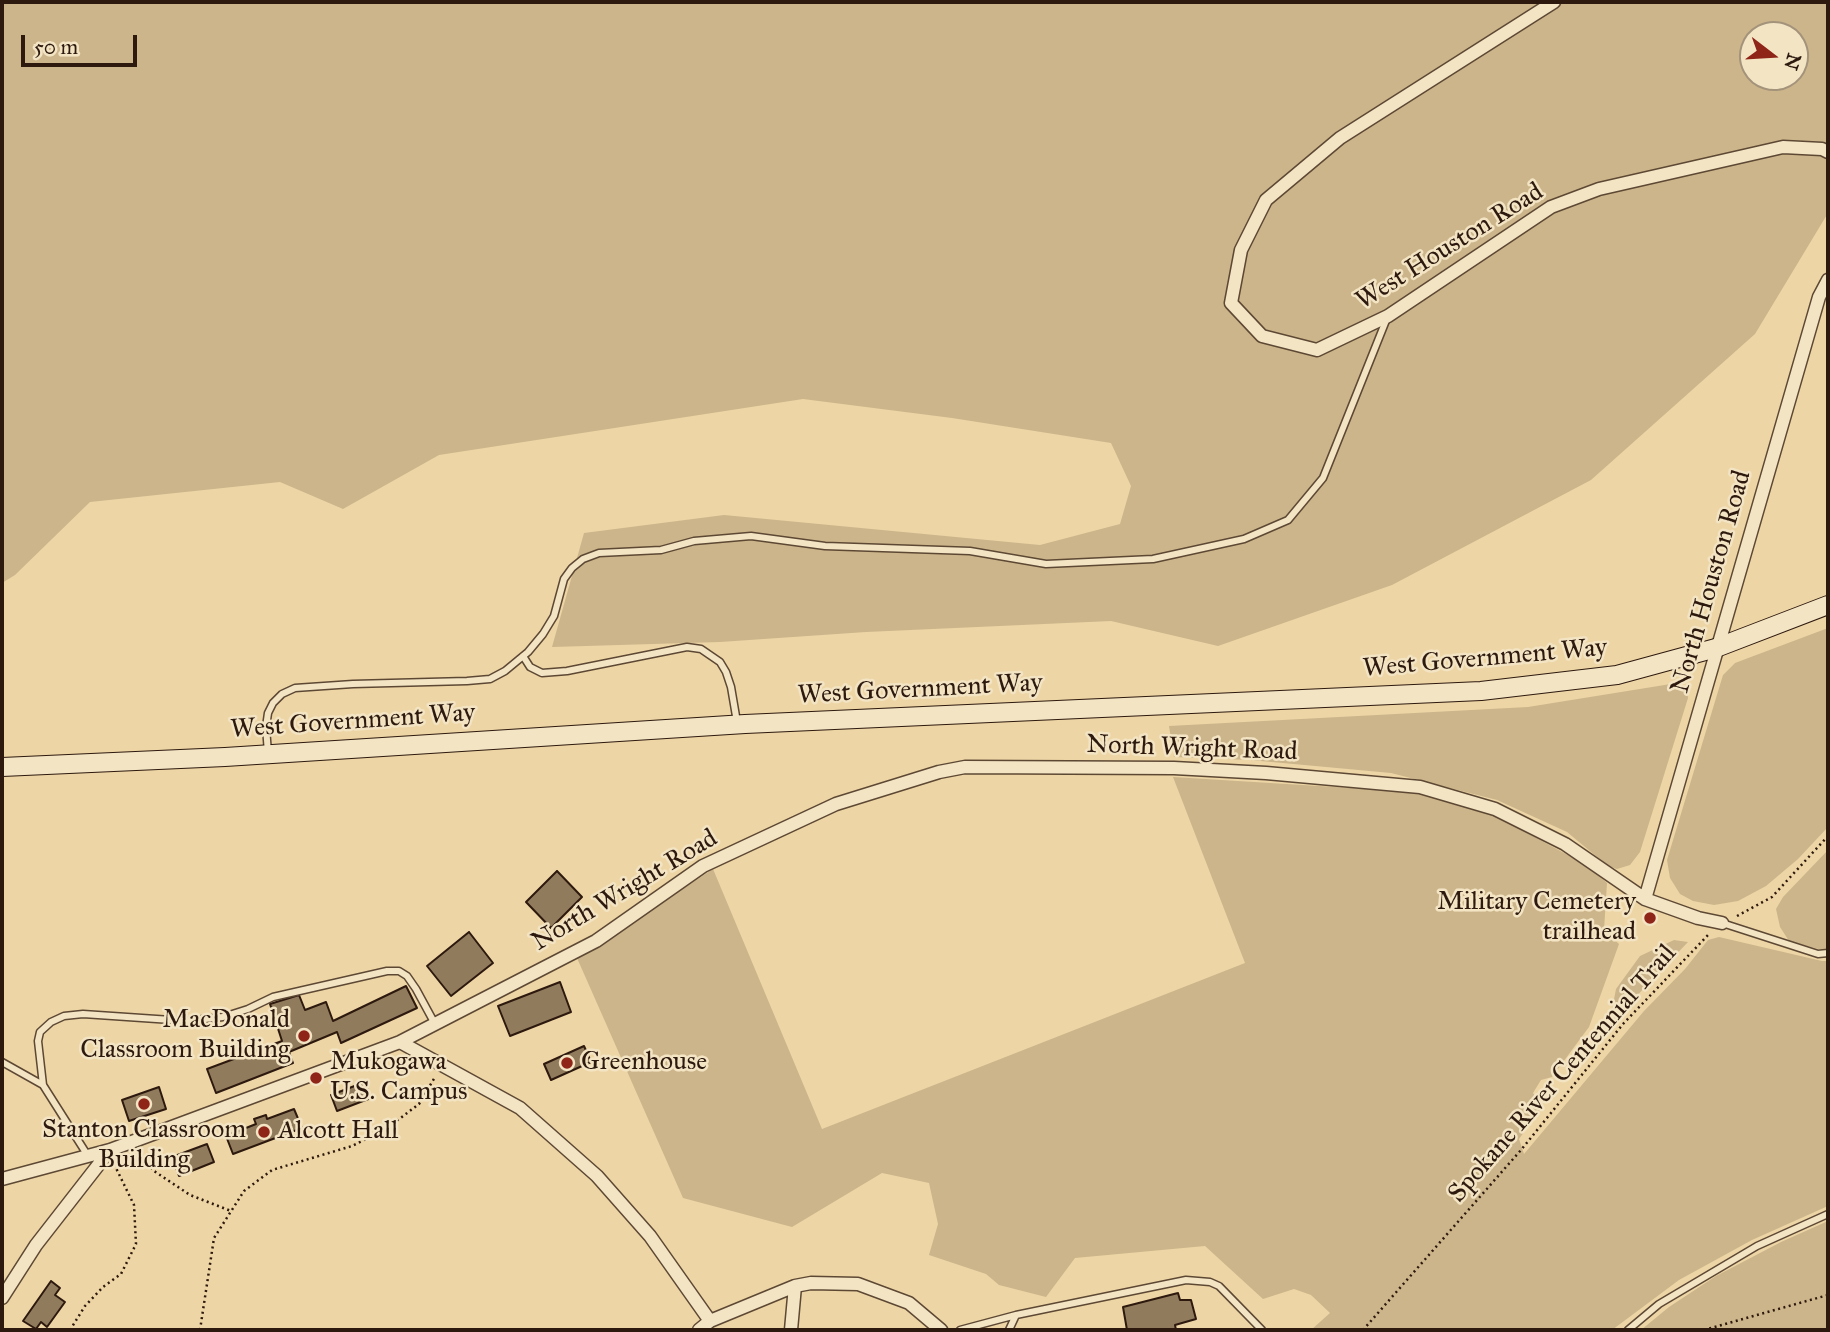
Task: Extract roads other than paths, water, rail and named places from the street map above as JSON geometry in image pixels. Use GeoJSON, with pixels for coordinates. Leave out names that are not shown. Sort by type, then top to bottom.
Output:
{"type":"FeatureCollection","features":[{"type":"Feature","properties":{"kind":"main road","name":"West Government Way"},"geometry":{"type":"LineString","coordinates":[[2,767],[268,754],[737,725],[1480,691],[1617,675],[1717,648],[1828,605]]}},
{"type":"Feature","properties":{"kind":"street","name":"West Houston Road"},"geometry":{"type":"LineString","coordinates":[[1554,2],[1340,138],[1266,200],[1241,250],[1231,303],[1262,336],[1317,350],[1388,316],[1551,207],[1599,189],[1783,147],[1822,149],[1828,152]]}},
{"type":"Feature","properties":{"kind":"street","name":"North Houston Road"},"geometry":{"type":"LineString","coordinates":[[1644,899],[1819,297],[1828,280]]}},
{"type":"Feature","properties":{"kind":"street","name":"North Wright Road"},"geometry":{"type":"LineString","coordinates":[[2,1179],[109,1152],[400,1042],[596,941],[703,866],[836,804],[939,772],[965,768],[1174,768],[1319,777],[1420,787],[1495,809],[1565,844],[1644,899],[1698,918],[1722,923]]}},
{"type":"Feature","properties":{"kind":"street"},"geometry":{"type":"LineString","coordinates":[[400,1042],[520,1108],[597,1176],[650,1236],[710,1321]]}},
{"type":"Feature","properties":{"kind":"street"},"geometry":{"type":"LineString","coordinates":[[2,1298],[36,1245],[109,1152]]}},
{"type":"Feature","properties":{"kind":"street"},"geometry":{"type":"LineString","coordinates":[[699,1330],[710,1321],[795,1286],[811,1283],[858,1284],[909,1303],[941,1330]]}},
{"type":"Feature","properties":{"kind":"street"},"geometry":{"type":"LineString","coordinates":[[791,1330],[795,1286]]}},
{"type":"Feature","properties":{"kind":"lane"},"geometry":{"type":"LineString","coordinates":[[268,754],[268,713],[282,694],[295,688],[490,679],[505,671],[543,634],[554,616],[564,579],[572,568],[583,559],[599,553],[661,550],[694,541],[751,536],[825,547],[970,551],[1046,564],[1153,559],[1244,539],[1288,520],[1323,478],[1388,316]]}},
{"type":"Feature","properties":{"kind":"lane"},"geometry":{"type":"LineString","coordinates":[[523,656],[530,667],[542,673],[567,671],[687,647],[701,649],[720,662],[726,672],[737,725]]}},
{"type":"Feature","properties":{"kind":"lane"},"geometry":{"type":"LineString","coordinates":[[1722,923],[1818,954],[1828,953]]}},
{"type":"Feature","properties":{"kind":"lane"},"geometry":{"type":"LineString","coordinates":[[88,1156],[43,1085],[38,1041],[40,1032],[51,1022],[64,1016],[83,1014],[186,1021],[223,1017],[273,997],[387,971],[399,971],[407,976],[416,989],[435,1024]]}},
{"type":"Feature","properties":{"kind":"lane"},"geometry":{"type":"LineString","coordinates":[[2,1062],[43,1085]]}},
{"type":"Feature","properties":{"kind":"lane"},"geometry":{"type":"LineString","coordinates":[[1628,1330],[1659,1304],[1757,1246],[1828,1213]]}},
{"type":"Feature","properties":{"kind":"lane"},"geometry":{"type":"LineString","coordinates":[[960,1330],[1160,1283],[1200,1280],[1219,1286],[1262,1330]]}},
{"type":"Feature","properties":{"kind":"lane"},"geometry":{"type":"LineString","coordinates":[[1009,1330],[1016,1315]]}},
{"type":"Feature","properties":{"kind":"place","name":"Military Cemetery trailhead"},"geometry":{"type":"Point","coordinates":[1650,918]}},
{"type":"Feature","properties":{"kind":"place","name":"MacDonald Classroom Building"},"geometry":{"type":"Point","coordinates":[304,1036]}},
{"type":"Feature","properties":{"kind":"place","name":"Greenhouse"},"geometry":{"type":"Point","coordinates":[567,1063]}},
{"type":"Feature","properties":{"kind":"place","name":"Mukogawa U.S. Campus"},"geometry":{"type":"Point","coordinates":[316,1078]}},
{"type":"Feature","properties":{"kind":"place","name":"Stanton Classroom Building"},"geometry":{"type":"Point","coordinates":[144,1104]}},
{"type":"Feature","properties":{"kind":"place","name":"Alcott Hall"},"geometry":{"type":"Point","coordinates":[264,1132]}}]}
